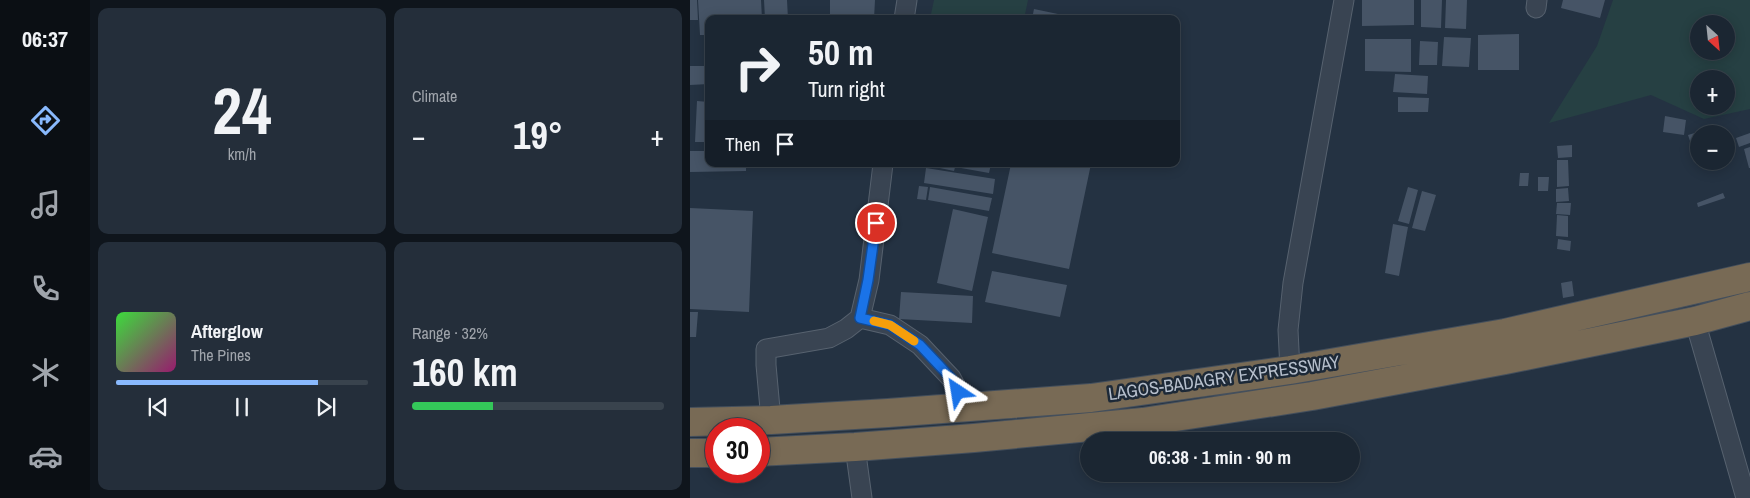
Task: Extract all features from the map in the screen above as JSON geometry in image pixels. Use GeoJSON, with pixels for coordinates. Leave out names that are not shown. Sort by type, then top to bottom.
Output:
{"type":"FeatureCollection","features":[{"type":"Feature","properties":{"kind":"highway","name":"LAGOS-BADAGRY EXPRESSWAY"},"geometry":{"type":"LineString","coordinates":[[690,422],[771,420],[1092,398],[1290,370],[1505,333],[1750,277]]}},
{"type":"Feature","properties":{"kind":"highway","name":"LAGOS-BADAGRY EXPRESSWAY"},"geometry":{"type":"LineString","coordinates":[[770,451],[974,438],[1143,422],[1322,394],[1505,360],[1694,321],[1750,306]]}},
{"type":"Feature","properties":{"kind":"highway"},"geometry":{"type":"LineString","coordinates":[[690,453],[705,453]]}},
{"type":"Feature","properties":{"kind":"street"},"geometry":{"type":"LineString","coordinates":[[905,15],[907,0]]}},
{"type":"Feature","properties":{"kind":"street"},"geometry":{"type":"LineString","coordinates":[[1290,370],[1288,330],[1293,283],[1344,0]]}},
{"type":"Feature","properties":{"kind":"street"},"geometry":{"type":"LineString","coordinates":[[771,420],[766,349],[829,338],[846,329],[860,318],[868,280],[883,167]]}},
{"type":"Feature","properties":{"kind":"street"},"geometry":{"type":"LineString","coordinates":[[860,318],[890,325],[920,345],[951,378],[966,406]]}},
{"type":"Feature","properties":{"kind":"street"},"geometry":{"type":"LineString","coordinates":[[1694,321],[1746,498]]}},
{"type":"Feature","properties":{"kind":"street"},"geometry":{"type":"LineString","coordinates":[[855,447],[862,498]]}},
{"type":"Feature","properties":{"kind":"green space"},"geometry":{"type":"Polygon","coordinates":[[[934,0],[1028,0],[1025,15],[931,15],[934,0]]]}},
{"type":"Feature","properties":{"kind":"green space"},"geometry":{"type":"Polygon","coordinates":[[[1613,0],[1750,0],[1750,109],[1735,112],[1735,70],[1690,70],[1690,113],[1651,95],[1549,123],[1597,46],[1613,0]]]}},
{"type":"Feature","properties":{"kind":"green space"},"geometry":{"type":"Polygon","coordinates":[[[1695,115],[1722,115],[1704,119],[1695,115]]]}},
{"type":"Feature","properties":{"kind":"building"},"geometry":{"type":"Polygon","coordinates":[[[690,0],[697,0],[698,20],[690,20],[690,0]]]}},
{"type":"Feature","properties":{"kind":"building"},"geometry":{"type":"Polygon","coordinates":[[[698,0],[761,0],[762,15],[705,15],[705,35],[700,35],[698,0]]]}},
{"type":"Feature","properties":{"kind":"building"},"geometry":{"type":"Polygon","coordinates":[[[764,0],[787,0],[788,15],[765,15],[764,0]]]}},
{"type":"Feature","properties":{"kind":"building"},"geometry":{"type":"Polygon","coordinates":[[[830,0],[875,0],[874,15],[830,15],[830,0]]]}},
{"type":"Feature","properties":{"kind":"building"},"geometry":{"type":"Polygon","coordinates":[[[1362,0],[1414,0],[1414,25],[1362,26],[1362,0]]]}},
{"type":"Feature","properties":{"kind":"building"},"geometry":{"type":"Polygon","coordinates":[[[1421,0],[1442,0],[1441,28],[1421,27],[1421,0]]]}},
{"type":"Feature","properties":{"kind":"building"},"geometry":{"type":"Polygon","coordinates":[[[1446,0],[1467,0],[1466,29],[1445,28],[1446,0]]]}},
{"type":"Feature","properties":{"kind":"building"},"geometry":{"type":"Polygon","coordinates":[[[1563,0],[1605,0],[1600,18],[1561,8],[1563,0]]]}},
{"type":"Feature","properties":{"kind":"building"},"geometry":{"type":"Polygon","coordinates":[[[1034,9],[1063,15],[1033,15],[1034,9]]]}},
{"type":"Feature","properties":{"kind":"building"},"geometry":{"type":"Polygon","coordinates":[[[1519,34],[1519,70],[1478,70],[1478,35],[1519,34]]]}},
{"type":"Feature","properties":{"kind":"building"},"geometry":{"type":"Polygon","coordinates":[[[1444,37],[1471,38],[1469,67],[1442,66],[1444,37]]]}},
{"type":"Feature","properties":{"kind":"building"},"geometry":{"type":"Polygon","coordinates":[[[1365,39],[1411,39],[1411,72],[1365,71],[1365,39]]]}},
{"type":"Feature","properties":{"kind":"building"},"geometry":{"type":"Polygon","coordinates":[[[1420,41],[1438,42],[1437,65],[1419,65],[1420,41]]]}},
{"type":"Feature","properties":{"kind":"building"},"geometry":{"type":"Polygon","coordinates":[[[690,66],[705,66],[705,84],[690,85],[690,66]]]}},
{"type":"Feature","properties":{"kind":"building"},"geometry":{"type":"Polygon","coordinates":[[[1395,74],[1428,76],[1427,94],[1393,92],[1395,74]]]}},
{"type":"Feature","properties":{"kind":"building"},"geometry":{"type":"Polygon","coordinates":[[[1398,97],[1429,98],[1428,112],[1398,112],[1398,97]]]}},
{"type":"Feature","properties":{"kind":"building"},"geometry":{"type":"Polygon","coordinates":[[[697,101],[705,102],[705,142],[695,142],[697,101]]]}},
{"type":"Feature","properties":{"kind":"building"},"geometry":{"type":"Polygon","coordinates":[[[1665,116],[1686,120],[1684,135],[1663,132],[1665,116]]]}},
{"type":"Feature","properties":{"kind":"building"},"geometry":{"type":"Polygon","coordinates":[[[1750,133],[1750,143],[1739,147],[1736,138],[1750,133]]]}},
{"type":"Feature","properties":{"kind":"building"},"geometry":{"type":"Polygon","coordinates":[[[1572,145],[1572,157],[1558,158],[1557,146],[1572,145]]]}},
{"type":"Feature","properties":{"kind":"building"},"geometry":{"type":"Polygon","coordinates":[[[1750,147],[1750,168],[1749,168],[1744,149],[1750,147]]]}},
{"type":"Feature","properties":{"kind":"building"},"geometry":{"type":"Polygon","coordinates":[[[690,151],[705,151],[705,167],[746,167],[746,171],[690,172],[690,151]]]}},
{"type":"Feature","properties":{"kind":"building"},"geometry":{"type":"Polygon","coordinates":[[[1557,160],[1568,160],[1569,186],[1557,187],[1557,160]]]}},
{"type":"Feature","properties":{"kind":"building"},"geometry":{"type":"Polygon","coordinates":[[[935,167],[955,167],[954,171],[935,167]]]}},
{"type":"Feature","properties":{"kind":"building"},"geometry":{"type":"Polygon","coordinates":[[[961,167],[990,167],[989,173],[961,167]]]}},
{"type":"Feature","properties":{"kind":"building"},"geometry":{"type":"Polygon","coordinates":[[[1010,167],[1090,167],[1069,269],[992,253],[1010,167]]]}},
{"type":"Feature","properties":{"kind":"building"},"geometry":{"type":"Polygon","coordinates":[[[926,168],[995,179],[993,194],[924,183],[926,168]]]}},
{"type":"Feature","properties":{"kind":"building"},"geometry":{"type":"Polygon","coordinates":[[[1520,173],[1529,173],[1528,186],[1519,186],[1520,173]]]}},
{"type":"Feature","properties":{"kind":"building"},"geometry":{"type":"Polygon","coordinates":[[[1538,177],[1549,177],[1548,191],[1538,191],[1538,177]]]}},
{"type":"Feature","properties":{"kind":"building"},"geometry":{"type":"Polygon","coordinates":[[[919,186],[928,187],[926,200],[917,199],[919,186]]]}},
{"type":"Feature","properties":{"kind":"building"},"geometry":{"type":"Polygon","coordinates":[[[930,187],[992,198],[989,211],[928,200],[930,187]]]}},
{"type":"Feature","properties":{"kind":"building"},"geometry":{"type":"Polygon","coordinates":[[[1408,187],[1418,190],[1409,224],[1398,221],[1408,187]]]}},
{"type":"Feature","properties":{"kind":"building"},"geometry":{"type":"Polygon","coordinates":[[[1568,188],[1569,201],[1556,202],[1556,189],[1568,188]]]}},
{"type":"Feature","properties":{"kind":"building"},"geometry":{"type":"Polygon","coordinates":[[[1422,191],[1436,195],[1425,231],[1412,228],[1422,191]]]}},
{"type":"Feature","properties":{"kind":"building"},"geometry":{"type":"Polygon","coordinates":[[[1723,193],[1725,198],[1698,207],[1697,203],[1723,193]]]}},
{"type":"Feature","properties":{"kind":"building"},"geometry":{"type":"Polygon","coordinates":[[[1557,203],[1571,203],[1570,215],[1556,214],[1557,203]]]}},
{"type":"Feature","properties":{"kind":"building"},"geometry":{"type":"Polygon","coordinates":[[[690,208],[753,211],[749,312],[690,309],[690,208]]]}},
{"type":"Feature","properties":{"kind":"building"},"geometry":{"type":"Polygon","coordinates":[[[953,209],[988,217],[972,291],[937,283],[953,209]]]}},
{"type":"Feature","properties":{"kind":"building"},"geometry":{"type":"Polygon","coordinates":[[[1557,215],[1568,216],[1568,237],[1556,236],[1557,215]]]}},
{"type":"Feature","properties":{"kind":"building"},"geometry":{"type":"Polygon","coordinates":[[[1393,224],[1408,227],[1399,276],[1385,273],[1393,224]]]}},
{"type":"Feature","properties":{"kind":"building"},"geometry":{"type":"Polygon","coordinates":[[[1558,239],[1571,241],[1570,251],[1557,249],[1558,239]]]}},
{"type":"Feature","properties":{"kind":"building"},"geometry":{"type":"Polygon","coordinates":[[[992,271],[1067,285],[1060,317],[985,302],[992,271]]]}},
{"type":"Feature","properties":{"kind":"building"},"geometry":{"type":"Polygon","coordinates":[[[1572,281],[1574,296],[1563,298],[1561,283],[1572,281]]]}},
{"type":"Feature","properties":{"kind":"building"},"geometry":{"type":"Polygon","coordinates":[[[901,292],[973,296],[972,323],[899,319],[901,292]]]}},
{"type":"Feature","properties":{"kind":"building"},"geometry":{"type":"Polygon","coordinates":[[[690,312],[698,312],[696,337],[690,337],[690,312]]]}},
{"type":"Feature","properties":{"kind":"slow traffic"},"geometry":{"type":"LineString","coordinates":[[874,321],[890,325],[914,341]]}},
{"type":"Feature","properties":{"kind":"route"},"geometry":{"type":"LineString","coordinates":[[876,223],[868,280],[860,318],[890,325],[920,345],[951,378],[958,392]]}}]}
